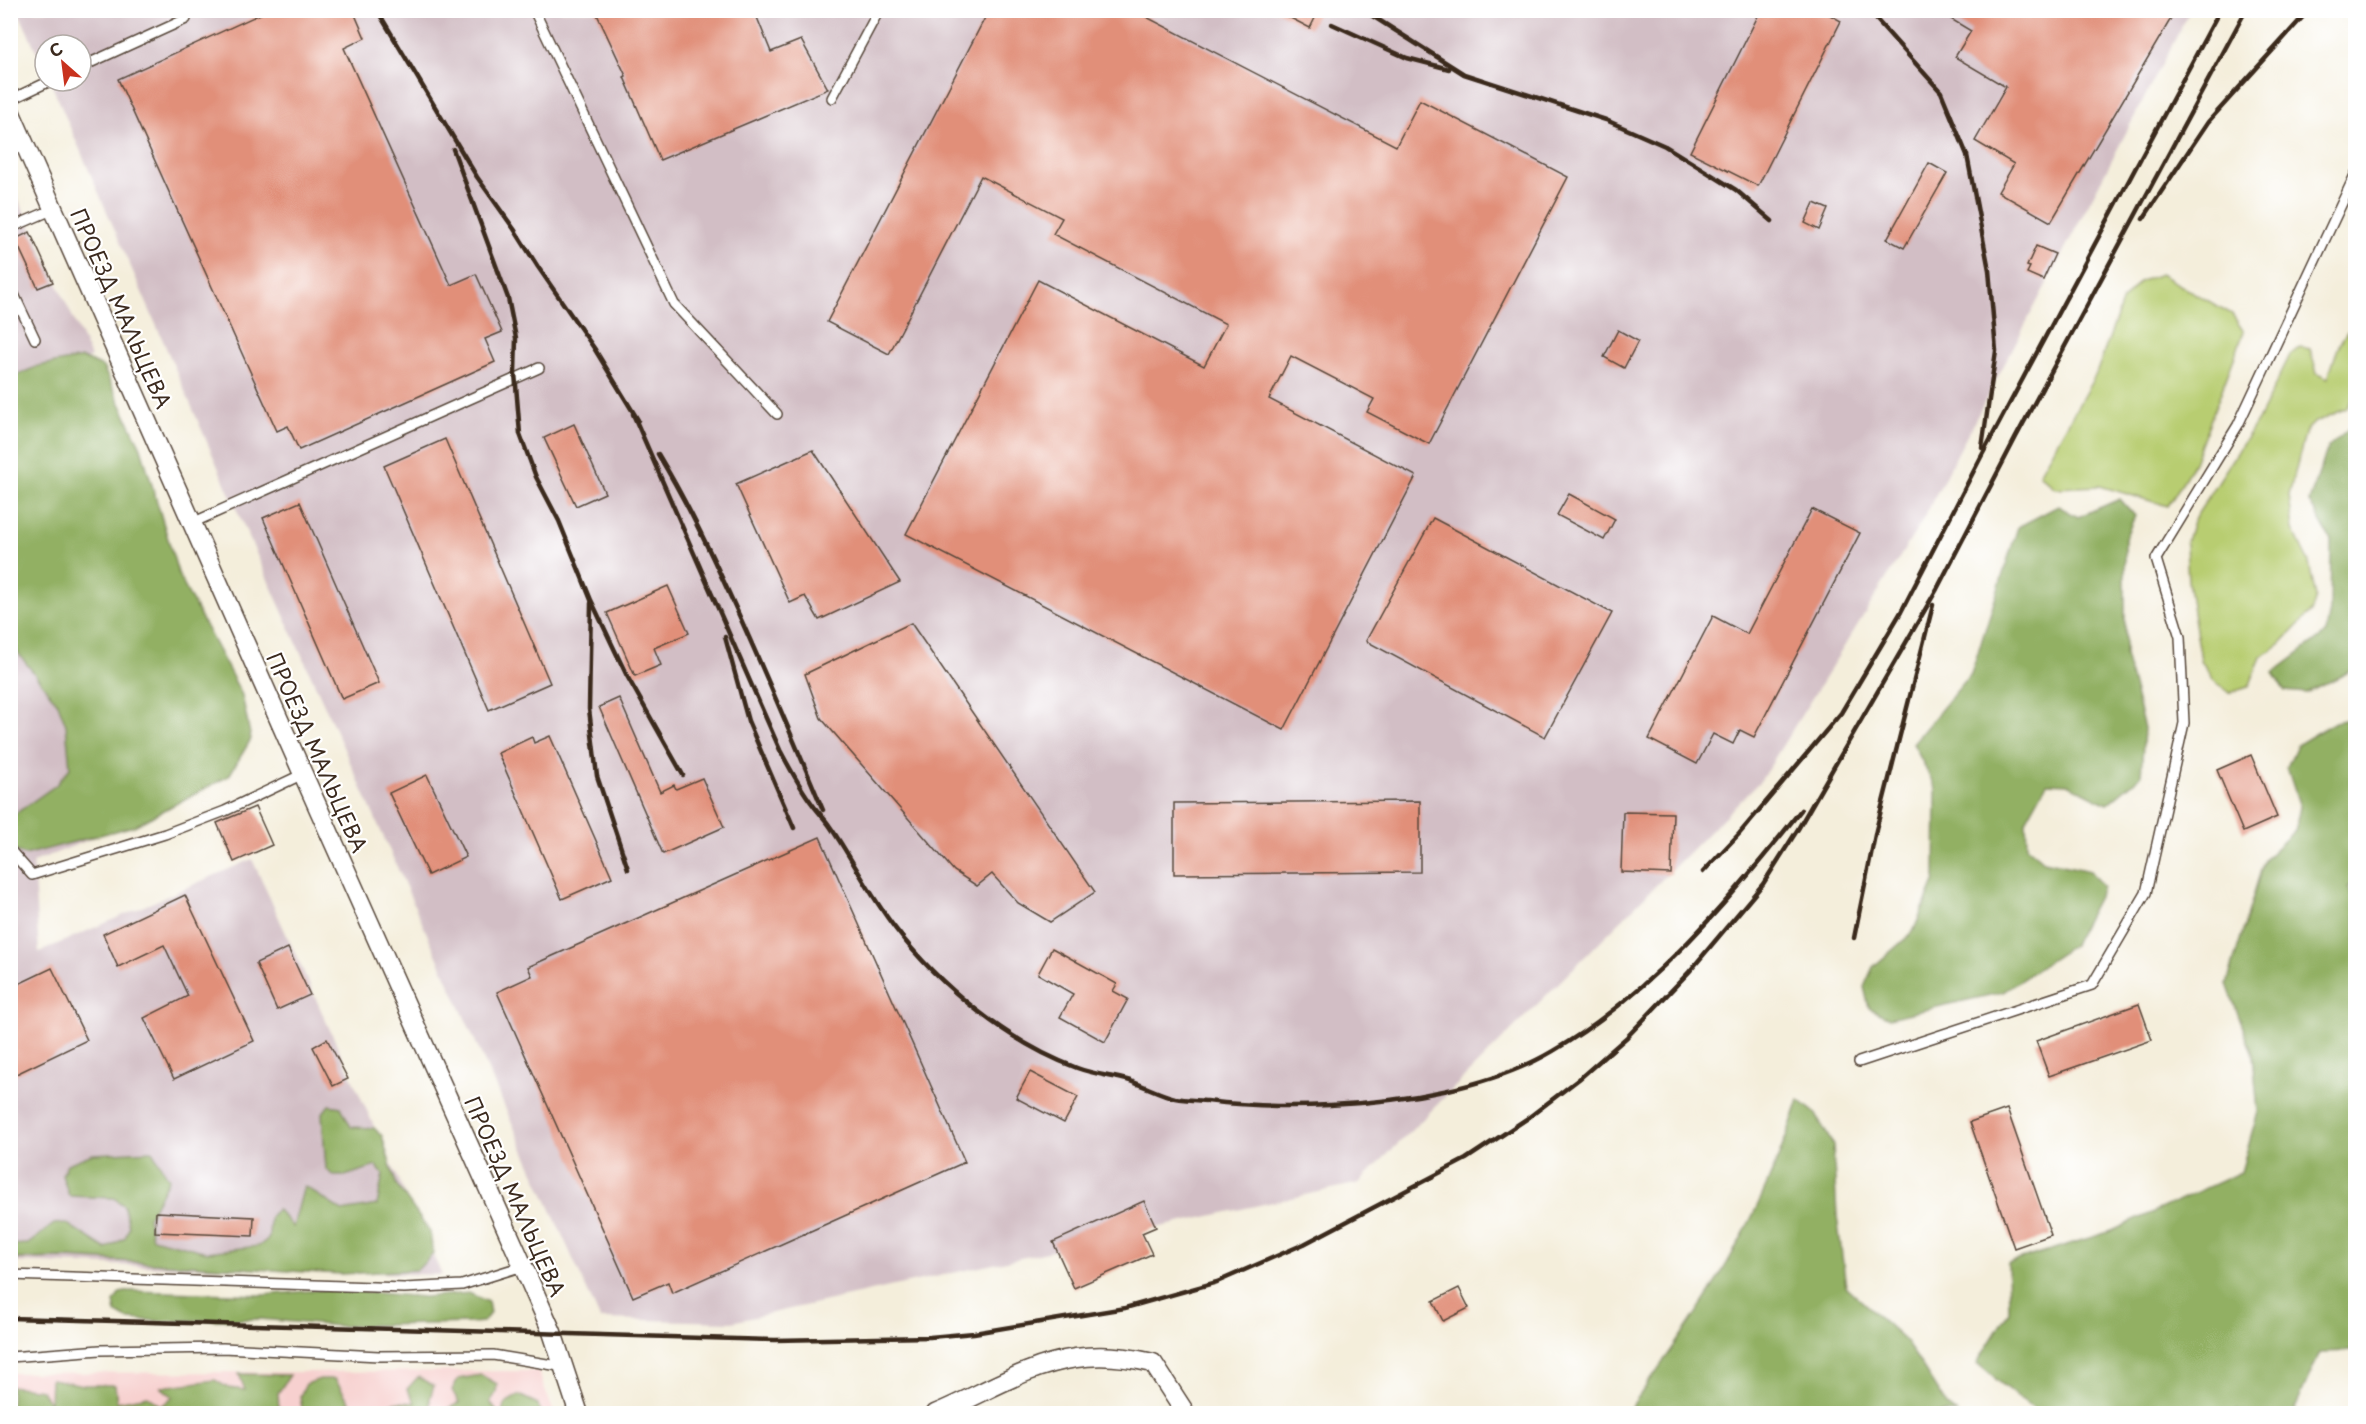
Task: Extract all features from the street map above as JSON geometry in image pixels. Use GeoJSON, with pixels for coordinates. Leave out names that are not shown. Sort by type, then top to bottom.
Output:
{"type":"FeatureCollection","features":[{"type":"Feature","properties":{"kind":"street","name":"ПРОЕЗД МАЛЬЦЕВА"},"geometry":{"type":"LineString","coordinates":[[10,111],[523,1266],[564,1366],[579,1413]]}},
{"type":"Feature","properties":{"kind":"street"},"geometry":{"type":"LineString","coordinates":[[935,1413],[1027,1372],[1076,1358],[1124,1356],[1153,1363],[1186,1413]]}},
{"type":"Feature","properties":{"kind":"lane"},"geometry":{"type":"LineString","coordinates":[[93,62],[186,20],[182,10]]}},
{"type":"Feature","properties":{"kind":"lane"},"geometry":{"type":"LineString","coordinates":[[534,10],[674,304],[777,414]]}},
{"type":"Feature","properties":{"kind":"lane"},"geometry":{"type":"LineString","coordinates":[[832,98],[879,10]]}},
{"type":"Feature","properties":{"kind":"lane"},"geometry":{"type":"LineString","coordinates":[[10,99],[33,89]]}},
{"type":"Feature","properties":{"kind":"lane"},"geometry":{"type":"LineString","coordinates":[[1860,1062],[2092,985],[2146,893],[2184,723],[2180,637],[2156,559],[2238,425],[2355,173]]}},
{"type":"Feature","properties":{"kind":"lane"},"geometry":{"type":"LineString","coordinates":[[10,228],[54,208]]}},
{"type":"Feature","properties":{"kind":"lane"},"geometry":{"type":"LineString","coordinates":[[10,286],[35,339]]}},
{"type":"Feature","properties":{"kind":"lane"},"geometry":{"type":"LineString","coordinates":[[192,523],[539,368]]}},
{"type":"Feature","properties":{"kind":"lane"},"geometry":{"type":"LineString","coordinates":[[10,850],[32,875],[165,834],[225,810],[303,774]]}},
{"type":"Feature","properties":{"kind":"lane"},"geometry":{"type":"LineString","coordinates":[[10,1275],[404,1288],[462,1286],[523,1266]]}},
{"type":"Feature","properties":{"kind":"lane"},"geometry":{"type":"LineString","coordinates":[[10,1357],[100,1350],[223,1348],[379,1356],[493,1355],[564,1366]]}},
{"type":"Feature","properties":{"kind":"shaded area"},"geometry":{"type":"Polygon","coordinates":[[[18,11],[2190,11],[1921,523],[1761,780],[1359,1183],[732,1322],[600,1319],[234,504],[55,93],[93,93],[93,33],[33,33],[33,44],[18,11]]]}},
{"type":"Feature","properties":{"kind":"shaded area"},"geometry":{"type":"Polygon","coordinates":[[[10,181],[91,357],[11,393],[10,393],[10,181]]]}},
{"type":"Feature","properties":{"kind":"shaded area"},"geometry":{"type":"Polygon","coordinates":[[[10,599],[114,830],[33,862],[39,952],[252,859],[442,1275],[11,1262],[10,599]]]}},
{"type":"Feature","properties":{"kind":"shaded area"},"geometry":{"type":"Polygon","coordinates":[[[538,1371],[554,1413],[11,1413],[10,1373],[538,1371]]]}},
{"type":"Feature","properties":{"kind":"green space"},"geometry":{"type":"Polygon","coordinates":[[[2160,274],[2232,314],[2244,332],[2194,463],[2168,506],[2100,486],[2055,488],[2039,474],[2096,374],[2123,300],[2139,282],[2160,274]]]}},
{"type":"Feature","properties":{"kind":"green space"},"geometry":{"type":"Polygon","coordinates":[[[2355,324],[2355,394],[2347,408],[2314,423],[2306,431],[2289,495],[2293,530],[2309,563],[2316,597],[2311,612],[2280,644],[2261,657],[2249,687],[2229,693],[2212,679],[2201,660],[2188,581],[2186,544],[2193,521],[2258,420],[2290,355],[2300,347],[2310,349],[2317,373],[2328,378],[2341,342],[2355,324]]]}},
{"type":"Feature","properties":{"kind":"green space"},"geometry":{"type":"Polygon","coordinates":[[[82,358],[103,367],[141,448],[179,576],[242,695],[251,739],[229,776],[134,826],[25,855],[11,849],[11,817],[56,785],[70,768],[66,725],[58,704],[18,653],[11,632],[11,378],[38,366],[82,358]]]}},
{"type":"Feature","properties":{"kind":"green space"},"geometry":{"type":"Polygon","coordinates":[[[2355,423],[2355,669],[2307,693],[2285,691],[2273,673],[2326,633],[2330,610],[2331,540],[2309,502],[2328,447],[2355,423]]]}},
{"type":"Feature","properties":{"kind":"green space"},"geometry":{"type":"Polygon","coordinates":[[[2120,499],[2135,516],[2125,538],[2125,655],[2144,728],[2141,776],[2107,804],[2068,784],[2047,783],[2026,821],[2027,847],[2044,861],[2090,871],[2103,887],[2073,945],[2003,992],[1889,1018],[1869,1008],[1864,987],[1873,967],[1913,932],[1935,880],[1936,789],[1913,743],[1971,674],[2018,527],[2058,506],[2078,517],[2120,499]]]}},
{"type":"Feature","properties":{"kind":"green space"},"geometry":{"type":"Polygon","coordinates":[[[2355,718],[2356,879],[2348,887],[2356,905],[2355,1351],[2320,1352],[2295,1408],[2298,1413],[2239,1413],[2237,1410],[2232,1414],[2040,1413],[1977,1363],[2009,1311],[2008,1263],[2112,1231],[2241,1172],[2258,1112],[2253,1055],[2227,984],[2264,860],[2295,830],[2300,807],[2287,767],[2297,745],[2335,722],[2355,718]]]}},
{"type":"Feature","properties":{"kind":"green space"},"geometry":{"type":"Polygon","coordinates":[[[1799,1100],[1815,1113],[1833,1145],[1837,1216],[1846,1287],[1906,1341],[1947,1406],[1956,1413],[1627,1413],[1685,1330],[1739,1243],[1772,1172],[1799,1100]]]}},
{"type":"Feature","properties":{"kind":"green space"},"geometry":{"type":"Polygon","coordinates":[[[329,1105],[341,1107],[351,1127],[374,1128],[382,1136],[396,1184],[430,1232],[433,1254],[417,1270],[341,1274],[67,1258],[11,1259],[11,1245],[28,1244],[54,1224],[66,1223],[106,1249],[125,1238],[129,1227],[124,1206],[114,1198],[69,1196],[62,1175],[67,1164],[93,1154],[152,1151],[169,1179],[148,1218],[152,1238],[207,1252],[259,1246],[269,1238],[270,1217],[277,1209],[293,1227],[304,1186],[342,1211],[377,1205],[383,1174],[376,1166],[345,1176],[334,1176],[326,1169],[322,1114],[329,1105]]]}},
{"type":"Feature","properties":{"kind":"green space"},"geometry":{"type":"Polygon","coordinates":[[[329,1289],[424,1297],[469,1293],[488,1302],[490,1313],[483,1322],[472,1323],[338,1326],[260,1319],[161,1321],[127,1319],[116,1313],[114,1302],[120,1293],[131,1291],[263,1295],[329,1289]]]}},
{"type":"Feature","properties":{"kind":"green space"},"geometry":{"type":"Polygon","coordinates":[[[239,1374],[290,1375],[278,1393],[279,1410],[276,1413],[11,1413],[11,1386],[42,1390],[50,1403],[51,1379],[84,1385],[115,1385],[117,1402],[148,1396],[161,1406],[173,1397],[161,1387],[215,1380],[228,1388],[245,1390],[239,1374]]]}},
{"type":"Feature","properties":{"kind":"green space"},"geometry":{"type":"Polygon","coordinates":[[[481,1375],[497,1384],[496,1393],[490,1402],[498,1413],[377,1413],[382,1406],[399,1402],[415,1403],[407,1389],[418,1377],[434,1386],[430,1398],[430,1409],[445,1410],[459,1403],[452,1390],[458,1379],[481,1375]]]}},
{"type":"Feature","properties":{"kind":"green space"},"geometry":{"type":"Polygon","coordinates":[[[320,1379],[335,1379],[351,1405],[360,1413],[298,1413],[302,1409],[300,1396],[306,1384],[320,1379]]]}},
{"type":"Feature","properties":{"kind":"green space"},"geometry":{"type":"Polygon","coordinates":[[[519,1395],[538,1404],[540,1413],[501,1413],[507,1402],[519,1395]]]}},
{"type":"Feature","properties":{"kind":"building"},"geometry":{"type":"Polygon","coordinates":[[[269,10],[353,10],[365,38],[344,48],[451,285],[476,274],[502,332],[485,339],[495,362],[299,450],[288,426],[277,431],[118,79],[269,10]]]}},
{"type":"Feature","properties":{"kind":"building"},"geometry":{"type":"Polygon","coordinates":[[[595,10],[754,10],[771,52],[801,40],[828,89],[660,160],[624,77],[626,76],[595,10]]]}},
{"type":"Feature","properties":{"kind":"building"},"geometry":{"type":"Polygon","coordinates":[[[989,10],[1133,10],[1396,146],[1420,100],[1568,177],[1429,444],[1367,412],[1374,399],[1291,356],[1269,399],[1416,476],[1284,730],[906,534],[1038,280],[1204,366],[1226,324],[1053,234],[1062,218],[981,176],[889,354],[827,322],[989,10]]]}},
{"type":"Feature","properties":{"kind":"building"},"geometry":{"type":"Polygon","coordinates":[[[1275,10],[1319,10],[1310,28],[1275,10]]]}},
{"type":"Feature","properties":{"kind":"building"},"geometry":{"type":"Polygon","coordinates":[[[1761,10],[1821,10],[1841,21],[1758,186],[1690,152],[1761,10]]]}},
{"type":"Feature","properties":{"kind":"building"},"geometry":{"type":"Polygon","coordinates":[[[1936,10],[2176,10],[2051,222],[1998,192],[2014,164],[1975,141],[2006,87],[1955,57],[1971,31],[1936,10]]]}},
{"type":"Feature","properties":{"kind":"building"},"geometry":{"type":"Polygon","coordinates":[[[1929,163],[1947,173],[1904,248],[1887,239],[1929,163]]]}},
{"type":"Feature","properties":{"kind":"building"},"geometry":{"type":"Polygon","coordinates":[[[1814,203],[1828,209],[1819,230],[1805,223],[1814,203]]]}},
{"type":"Feature","properties":{"kind":"building"},"geometry":{"type":"Polygon","coordinates":[[[30,232],[53,282],[38,288],[15,239],[30,232]]]}},
{"type":"Feature","properties":{"kind":"building"},"geometry":{"type":"Polygon","coordinates":[[[2036,246],[2055,254],[2043,280],[2027,273],[2030,267],[2027,266],[2036,246]]]}},
{"type":"Feature","properties":{"kind":"building"},"geometry":{"type":"Polygon","coordinates":[[[1618,330],[1638,341],[1624,368],[1604,357],[1618,330]]]}},
{"type":"Feature","properties":{"kind":"building"},"geometry":{"type":"Polygon","coordinates":[[[574,424],[605,493],[576,506],[544,438],[574,424]]]}},
{"type":"Feature","properties":{"kind":"building"},"geometry":{"type":"Polygon","coordinates":[[[445,439],[550,683],[489,710],[384,466],[445,439]]]}},
{"type":"Feature","properties":{"kind":"building"},"geometry":{"type":"Polygon","coordinates":[[[813,450],[900,582],[819,620],[805,596],[790,603],[736,484],[813,450]]]}},
{"type":"Feature","properties":{"kind":"building"},"geometry":{"type":"Polygon","coordinates":[[[1569,494],[1615,519],[1604,540],[1557,515],[1569,494]]]}},
{"type":"Feature","properties":{"kind":"building"},"geometry":{"type":"Polygon","coordinates":[[[300,502],[379,683],[342,699],[263,518],[300,502]]]}},
{"type":"Feature","properties":{"kind":"building"},"geometry":{"type":"Polygon","coordinates":[[[1812,509],[1860,533],[1754,737],[1740,730],[1733,744],[1713,734],[1697,764],[1649,739],[1713,616],[1747,634],[1812,509]]]}},
{"type":"Feature","properties":{"kind":"building"},"geometry":{"type":"Polygon","coordinates":[[[1433,518],[1612,613],[1545,737],[1366,641],[1433,518]]]}},
{"type":"Feature","properties":{"kind":"building"},"geometry":{"type":"Polygon","coordinates":[[[668,586],[689,633],[654,648],[661,665],[635,676],[607,613],[668,586]]]}},
{"type":"Feature","properties":{"kind":"building"},"geometry":{"type":"Polygon","coordinates":[[[911,623],[1095,892],[1050,922],[1018,903],[992,874],[977,886],[954,871],[821,718],[805,674],[911,623]]]}},
{"type":"Feature","properties":{"kind":"building"},"geometry":{"type":"Polygon","coordinates":[[[619,698],[660,792],[674,785],[676,789],[702,778],[724,827],[663,854],[599,707],[619,698]]]}},
{"type":"Feature","properties":{"kind":"building"},"geometry":{"type":"Polygon","coordinates":[[[550,736],[612,877],[562,899],[498,753],[532,737],[534,743],[550,736]]]}},
{"type":"Feature","properties":{"kind":"building"},"geometry":{"type":"Polygon","coordinates":[[[2251,755],[2277,817],[2243,832],[2217,770],[2251,755]]]}},
{"type":"Feature","properties":{"kind":"building"},"geometry":{"type":"Polygon","coordinates":[[[427,775],[466,857],[428,875],[389,793],[427,775]]]}},
{"type":"Feature","properties":{"kind":"building"},"geometry":{"type":"Polygon","coordinates":[[[1420,801],[1420,872],[1174,874],[1174,803],[1420,801]]]}},
{"type":"Feature","properties":{"kind":"building"},"geometry":{"type":"Polygon","coordinates":[[[255,807],[272,845],[234,862],[217,823],[255,807]]]}},
{"type":"Feature","properties":{"kind":"building"},"geometry":{"type":"Polygon","coordinates":[[[1623,812],[1673,813],[1671,874],[1621,872],[1623,812]]]}},
{"type":"Feature","properties":{"kind":"building"},"geometry":{"type":"Polygon","coordinates":[[[820,837],[965,1162],[672,1293],[668,1282],[633,1297],[497,992],[532,976],[528,967],[820,837]]]}},
{"type":"Feature","properties":{"kind":"building"},"geometry":{"type":"Polygon","coordinates":[[[185,895],[254,1041],[174,1079],[144,1018],[188,996],[164,945],[118,967],[103,934],[185,895]]]}},
{"type":"Feature","properties":{"kind":"building"},"geometry":{"type":"Polygon","coordinates":[[[288,948],[310,995],[277,1010],[256,963],[288,948]]]}},
{"type":"Feature","properties":{"kind":"building"},"geometry":{"type":"Polygon","coordinates":[[[1052,948],[1117,984],[1113,991],[1128,999],[1105,1042],[1060,1017],[1073,994],[1038,974],[1052,948]]]}},
{"type":"Feature","properties":{"kind":"building"},"geometry":{"type":"Polygon","coordinates":[[[52,968],[87,1040],[10,1077],[10,988],[52,968]]]}},
{"type":"Feature","properties":{"kind":"building"},"geometry":{"type":"Polygon","coordinates":[[[2139,1004],[2152,1040],[2049,1076],[2036,1041],[2139,1004]]]}},
{"type":"Feature","properties":{"kind":"building"},"geometry":{"type":"Polygon","coordinates":[[[327,1039],[348,1079],[333,1086],[313,1047],[327,1039]]]}},
{"type":"Feature","properties":{"kind":"building"},"geometry":{"type":"Polygon","coordinates":[[[1030,1072],[1078,1097],[1064,1123],[1016,1098],[1030,1072]]]}},
{"type":"Feature","properties":{"kind":"building"},"geometry":{"type":"Polygon","coordinates":[[[2007,1109],[2051,1235],[2014,1248],[1970,1122],[2007,1109]]]}},
{"type":"Feature","properties":{"kind":"building"},"geometry":{"type":"Polygon","coordinates":[[[1144,1201],[1156,1227],[1142,1233],[1152,1254],[1074,1288],[1053,1242],[1144,1201]]]}},
{"type":"Feature","properties":{"kind":"building"},"geometry":{"type":"Polygon","coordinates":[[[156,1212],[254,1217],[253,1236],[155,1232],[156,1212]]]}},
{"type":"Feature","properties":{"kind":"building"},"geometry":{"type":"Polygon","coordinates":[[[1459,1288],[1469,1308],[1443,1321],[1433,1301],[1459,1288]]]}},
{"type":"Feature","properties":{"kind":"railway"},"geometry":{"type":"LineString","coordinates":[[377,10],[477,177],[594,348],[638,420]]}},
{"type":"Feature","properties":{"kind":"railway"},"geometry":{"type":"LineString","coordinates":[[1363,10],[1464,74],[1606,120],[1665,146],[1736,190],[1772,221]]}},
{"type":"Feature","properties":{"kind":"railway"},"geometry":{"type":"LineString","coordinates":[[1868,10],[1941,92],[1967,155],[1989,270],[1996,351],[1982,448]]}},
{"type":"Feature","properties":{"kind":"railway"},"geometry":{"type":"LineString","coordinates":[[1703,872],[1739,834],[1841,713],[1901,612],[1981,457],[2220,10]]}},
{"type":"Feature","properties":{"kind":"railway"},"geometry":{"type":"LineString","coordinates":[[10,1318],[775,1340],[930,1337],[974,1333],[1125,1308],[1217,1282],[1304,1244],[1466,1159],[1528,1118],[1579,1079],[1627,1037],[1689,972],[1763,884],[1798,829],[1937,589],[2016,437],[2246,10]]}},
{"type":"Feature","properties":{"kind":"railway"},"geometry":{"type":"LineString","coordinates":[[2143,219],[2208,122],[2309,10]]}},
{"type":"Feature","properties":{"kind":"railway"},"geometry":{"type":"LineString","coordinates":[[1332,24],[1407,58],[1449,69]]}},
{"type":"Feature","properties":{"kind":"railway"},"geometry":{"type":"LineString","coordinates":[[453,149],[508,298],[516,338],[515,373],[520,434],[536,477],[559,521],[591,600],[627,676],[683,775]]}},
{"type":"Feature","properties":{"kind":"railway"},"geometry":{"type":"LineString","coordinates":[[633,414],[780,750],[804,792],[829,825],[886,916],[932,971],[977,1010],[1026,1044],[1083,1070],[1127,1080],[1175,1098],[1284,1106],[1357,1103],[1415,1096],[1445,1091],[1502,1075],[1529,1064],[1589,1028],[1656,973],[1718,910],[1801,810]]}},
{"type":"Feature","properties":{"kind":"railway"},"geometry":{"type":"LineString","coordinates":[[658,454],[689,509],[716,565],[823,810]]}},
{"type":"Feature","properties":{"kind":"railway"},"geometry":{"type":"LineString","coordinates":[[591,603],[589,709],[597,776],[628,869]]}},
{"type":"Feature","properties":{"kind":"railway"},"geometry":{"type":"LineString","coordinates":[[1854,938],[1876,830],[1933,605]]}},
{"type":"Feature","properties":{"kind":"railway"},"geometry":{"type":"LineString","coordinates":[[725,637],[748,721],[794,828]]}}]}
